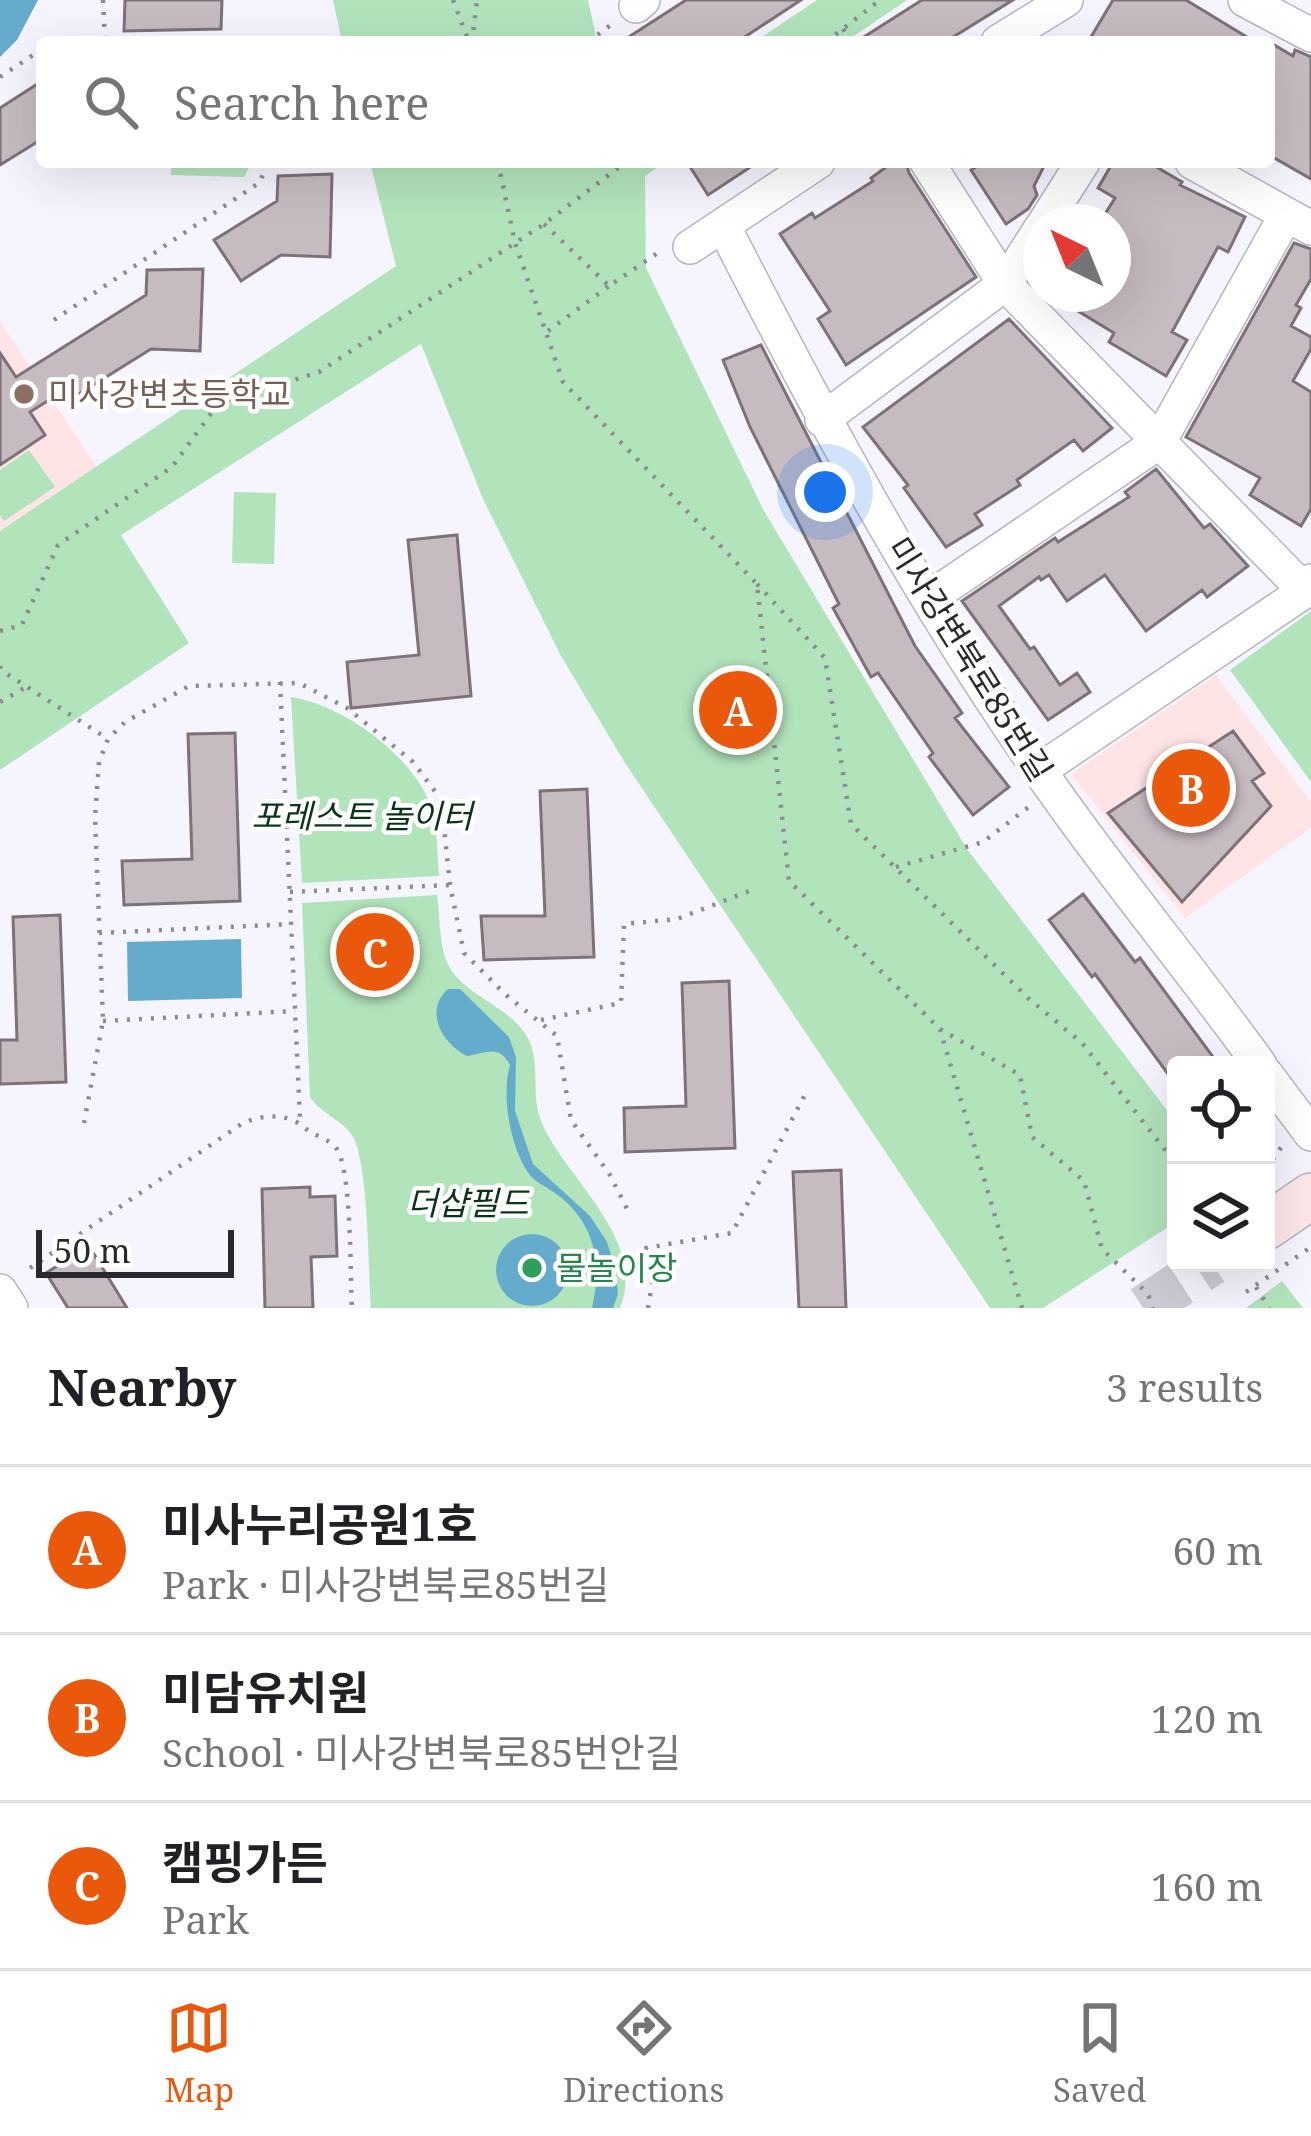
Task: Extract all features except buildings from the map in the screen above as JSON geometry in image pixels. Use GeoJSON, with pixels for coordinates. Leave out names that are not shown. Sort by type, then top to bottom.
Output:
{"type":"FeatureCollection","features":[{"type":"Feature","properties":{"kind":"main road"},"geometry":{"type":"LineString","coordinates":[[1275,1220],[1311,1196]]}},
{"type":"Feature","properties":{"kind":"street"},"geometry":{"type":"LineString","coordinates":[[1010,36],[1066,0]]}},
{"type":"Feature","properties":{"kind":"street"},"geometry":{"type":"LineString","coordinates":[[1245,0],[1311,35]]}},
{"type":"Feature","properties":{"kind":"street"},"geometry":{"type":"LineString","coordinates":[[676,248],[723,226],[809,168]]}},
{"type":"Feature","properties":{"kind":"street"},"geometry":{"type":"LineString","coordinates":[[930,168],[1005,284],[1308,586],[1038,786]]}},
{"type":"Feature","properties":{"kind":"street"},"geometry":{"type":"LineString","coordinates":[[1056,204],[1079,168]]}},
{"type":"Feature","properties":{"kind":"street"},"geometry":{"type":"LineString","coordinates":[[928,599],[1159,442],[1299,222],[1203,168]]}},
{"type":"Feature","properties":{"kind":"street","name":"미사강변북로85번길"},"geometry":{"type":"LineString","coordinates":[[723,226],[823,420],[1038,786],[1253,1056]]}},
{"type":"Feature","properties":{"kind":"street"},"geometry":{"type":"LineString","coordinates":[[823,420],[1005,284],[1023,256]]}},
{"type":"Feature","properties":{"kind":"street"},"geometry":{"type":"LineString","coordinates":[[1275,1092],[1297,1137]]}},
{"type":"Feature","properties":{"kind":"street"},"geometry":{"type":"LineString","coordinates":[[0,1291],[10,1308]]}},
{"type":"Feature","properties":{"kind":"path"},"geometry":{"type":"LineString","coordinates":[[103,0],[105,36]]}},
{"type":"Feature","properties":{"kind":"path"},"geometry":{"type":"LineString","coordinates":[[453,0],[468,36]]}},
{"type":"Feature","properties":{"kind":"path"},"geometry":{"type":"LineString","coordinates":[[472,36],[477,0]]}},
{"type":"Feature","properties":{"kind":"path"},"geometry":{"type":"LineString","coordinates":[[834,36],[880,0]]}},
{"type":"Feature","properties":{"kind":"path"},"geometry":{"type":"LineString","coordinates":[[843,29],[848,36]]}},
{"type":"Feature","properties":{"kind":"path"},"geometry":{"type":"LineString","coordinates":[[0,77],[36,54]]}},
{"type":"Feature","properties":{"kind":"path"},"geometry":{"type":"LineString","coordinates":[[54,320],[260,183],[266,168]]}},
{"type":"Feature","properties":{"kind":"path"},"geometry":{"type":"LineString","coordinates":[[499,168],[515,243],[563,382],[825,658],[850,824],[1028,998],[1082,1042],[1167,1152]]}},
{"type":"Feature","properties":{"kind":"path"},"geometry":{"type":"LineString","coordinates":[[0,632],[22,625],[58,544],[172,467],[218,404],[319,372],[544,224],[618,168]]}},
{"type":"Feature","properties":{"kind":"path"},"geometry":{"type":"LineString","coordinates":[[544,224],[609,286]]}},
{"type":"Feature","properties":{"kind":"path"},"geometry":{"type":"LineString","coordinates":[[548,331],[609,286],[676,248]]}},
{"type":"Feature","properties":{"kind":"path"},"geometry":{"type":"LineString","coordinates":[[757,584],[789,881],[940,1029],[1021,1075],[1032,1137],[1084,1181],[1102,1249],[1148,1294],[1153,1308]]}},
{"type":"Feature","properties":{"kind":"path"},"geometry":{"type":"LineString","coordinates":[[0,666],[108,740]]}},
{"type":"Feature","properties":{"kind":"path"},"geometry":{"type":"LineString","coordinates":[[280,682],[300,1122],[334,1146],[345,1165],[352,1308]]}},
{"type":"Feature","properties":{"kind":"path"},"geometry":{"type":"LineString","coordinates":[[84,1123],[103,1021],[96,781],[108,740],[146,707],[189,686],[299,683],[330,697],[412,761],[437,794],[457,929],[468,959],[557,1036],[571,1120],[610,1175],[628,1211]]}},
{"type":"Feature","properties":{"kind":"path"},"geometry":{"type":"LineString","coordinates":[[0,702],[26,687]]}},
{"type":"Feature","properties":{"kind":"path"},"geometry":{"type":"LineString","coordinates":[[896,867],[983,842],[1038,786]]}},
{"type":"Feature","properties":{"kind":"path"},"geometry":{"type":"LineString","coordinates":[[290,892],[450,885]]}},
{"type":"Feature","properties":{"kind":"path"},"geometry":{"type":"LineString","coordinates":[[539,1020],[621,1003],[624,925],[677,919],[752,890]]}},
{"type":"Feature","properties":{"kind":"path"},"geometry":{"type":"LineString","coordinates":[[99,933],[291,924]]}},
{"type":"Feature","properties":{"kind":"path"},"geometry":{"type":"LineString","coordinates":[[103,1021],[295,1011]]}},
{"type":"Feature","properties":{"kind":"path"},"geometry":{"type":"LineString","coordinates":[[940,1029],[1022,1308]]}},
{"type":"Feature","properties":{"kind":"path"},"geometry":{"type":"LineString","coordinates":[[649,1308],[653,1279],[646,1248],[732,1233],[807,1091]]}},
{"type":"Feature","properties":{"kind":"path"},"geometry":{"type":"LineString","coordinates":[[30,1268],[243,1123],[259,1116],[300,1122]]}},
{"type":"Feature","properties":{"kind":"path"},"geometry":{"type":"LineString","coordinates":[[1272,1164],[1297,1137]]}},
{"type":"Feature","properties":{"kind":"path"},"geometry":{"type":"LineString","coordinates":[[1246,1292],[1311,1247]]}},
{"type":"Feature","properties":{"kind":"path"},"geometry":{"type":"LineString","coordinates":[[1256,1286],[1269,1308]]}},
{"type":"Feature","properties":{"kind":"shaded area","name":"미사강변초등학교"},"geometry":{"type":"Polygon","coordinates":[[[0,321],[97,467],[0,531],[0,321]]]}},
{"type":"Feature","properties":{"kind":"shaded area"},"geometry":{"type":"Polygon","coordinates":[[[1216,675],[1311,802],[1311,828],[1185,918],[1071,774],[1216,675]]]}},
{"type":"Feature","properties":{"kind":"green space"},"geometry":{"type":"Polygon","coordinates":[[[333,0],[588,0],[596,36],[341,36],[333,0]]]}},
{"type":"Feature","properties":{"kind":"green space"},"geometry":{"type":"Polygon","coordinates":[[[817,0],[907,0],[854,36],[763,36],[817,0]]]}},
{"type":"Feature","properties":{"kind":"green space"},"geometry":{"type":"Polygon","coordinates":[[[171,168],[249,168],[244,177],[171,175],[171,168]]]}},
{"type":"Feature","properties":{"kind":"green space"},"geometry":{"type":"Polygon","coordinates":[[[372,168],[657,168],[645,176],[646,268],[764,511],[967,849],[1167,1110],[1167,1228],[1043,1308],[990,1308],[625,763],[561,656],[483,499],[421,344],[121,535],[189,643],[0,770],[0,531],[396,266],[372,168]]]}},
{"type":"Feature","properties":{"kind":"green space"},"geometry":{"type":"Polygon","coordinates":[[[29,450],[55,487],[4,521],[0,470],[29,450]]]}},
{"type":"Feature","properties":{"kind":"green space"},"geometry":{"type":"Polygon","coordinates":[[[234,492],[276,493],[274,564],[232,563],[234,492]]]}},
{"type":"Feature","properties":{"kind":"green space"},"geometry":{"type":"Polygon","coordinates":[[[1311,611],[1311,782],[1230,670],[1311,611]]]}},
{"type":"Feature","properties":{"kind":"green space","name":"포레스트 놀이터"},"geometry":{"type":"Polygon","coordinates":[[[291,697],[352,721],[406,765],[432,810],[439,876],[302,883],[291,697]]]}},
{"type":"Feature","properties":{"kind":"green space","name":"더샵필드"},"geometry":{"type":"Polygon","coordinates":[[[437,895],[444,953],[453,973],[514,1021],[531,1045],[540,1118],[598,1207],[622,1257],[626,1282],[620,1308],[371,1308],[358,1149],[347,1129],[310,1097],[302,903],[437,895]]]}},
{"type":"Feature","properties":{"kind":"green space"},"geometry":{"type":"Polygon","coordinates":[[[1282,1281],[1303,1308],[1246,1308],[1282,1281]]]}},
{"type":"Feature","properties":{"kind":"water"},"geometry":{"type":"Polygon","coordinates":[[[0,0],[38,0],[17,40],[0,57],[0,0]]]}},
{"type":"Feature","properties":{"kind":"water"},"geometry":{"type":"Polygon","coordinates":[[[241,939],[242,998],[128,1001],[127,942],[241,939]]]}},
{"type":"Feature","properties":{"kind":"water"},"geometry":{"type":"Polygon","coordinates":[[[448,989],[460,989],[509,1037],[516,1057],[515,1111],[533,1164],[590,1216],[607,1242],[618,1294],[613,1308],[592,1308],[595,1258],[578,1214],[532,1177],[522,1163],[507,1106],[510,1065],[506,1058],[497,1052],[467,1056],[443,1035],[437,1006],[448,989]]]}},
{"type":"Feature","properties":{"kind":"water","name":"물놀이장"},"geometry":{"type":"Polygon","coordinates":[[[532,1234],[557,1245],[568,1270],[557,1295],[532,1306],[507,1295],[496,1270],[507,1245],[532,1234]]]}},
{"type":"Feature","properties":{"kind":"tunnel"},"geometry":{"type":"LineString","coordinates":[[1143,1308],[1198,1272]]}},
{"type":"Feature","properties":{"kind":"place","name":"미사강변초등학교"},"geometry":{"type":"Point","coordinates":[24,394]}},
{"type":"Feature","properties":{"kind":"place","name":"미사누리공원1호"},"geometry":{"type":"Point","coordinates":[738,710]}},
{"type":"Feature","properties":{"kind":"place","name":"미담유치원"},"geometry":{"type":"Point","coordinates":[1191,788]}},
{"type":"Feature","properties":{"kind":"place","name":"캠핑가든"},"geometry":{"type":"Point","coordinates":[375,952]}},
{"type":"Feature","properties":{"kind":"place","name":"물놀이장"},"geometry":{"type":"Point","coordinates":[532,1268]}}]}
